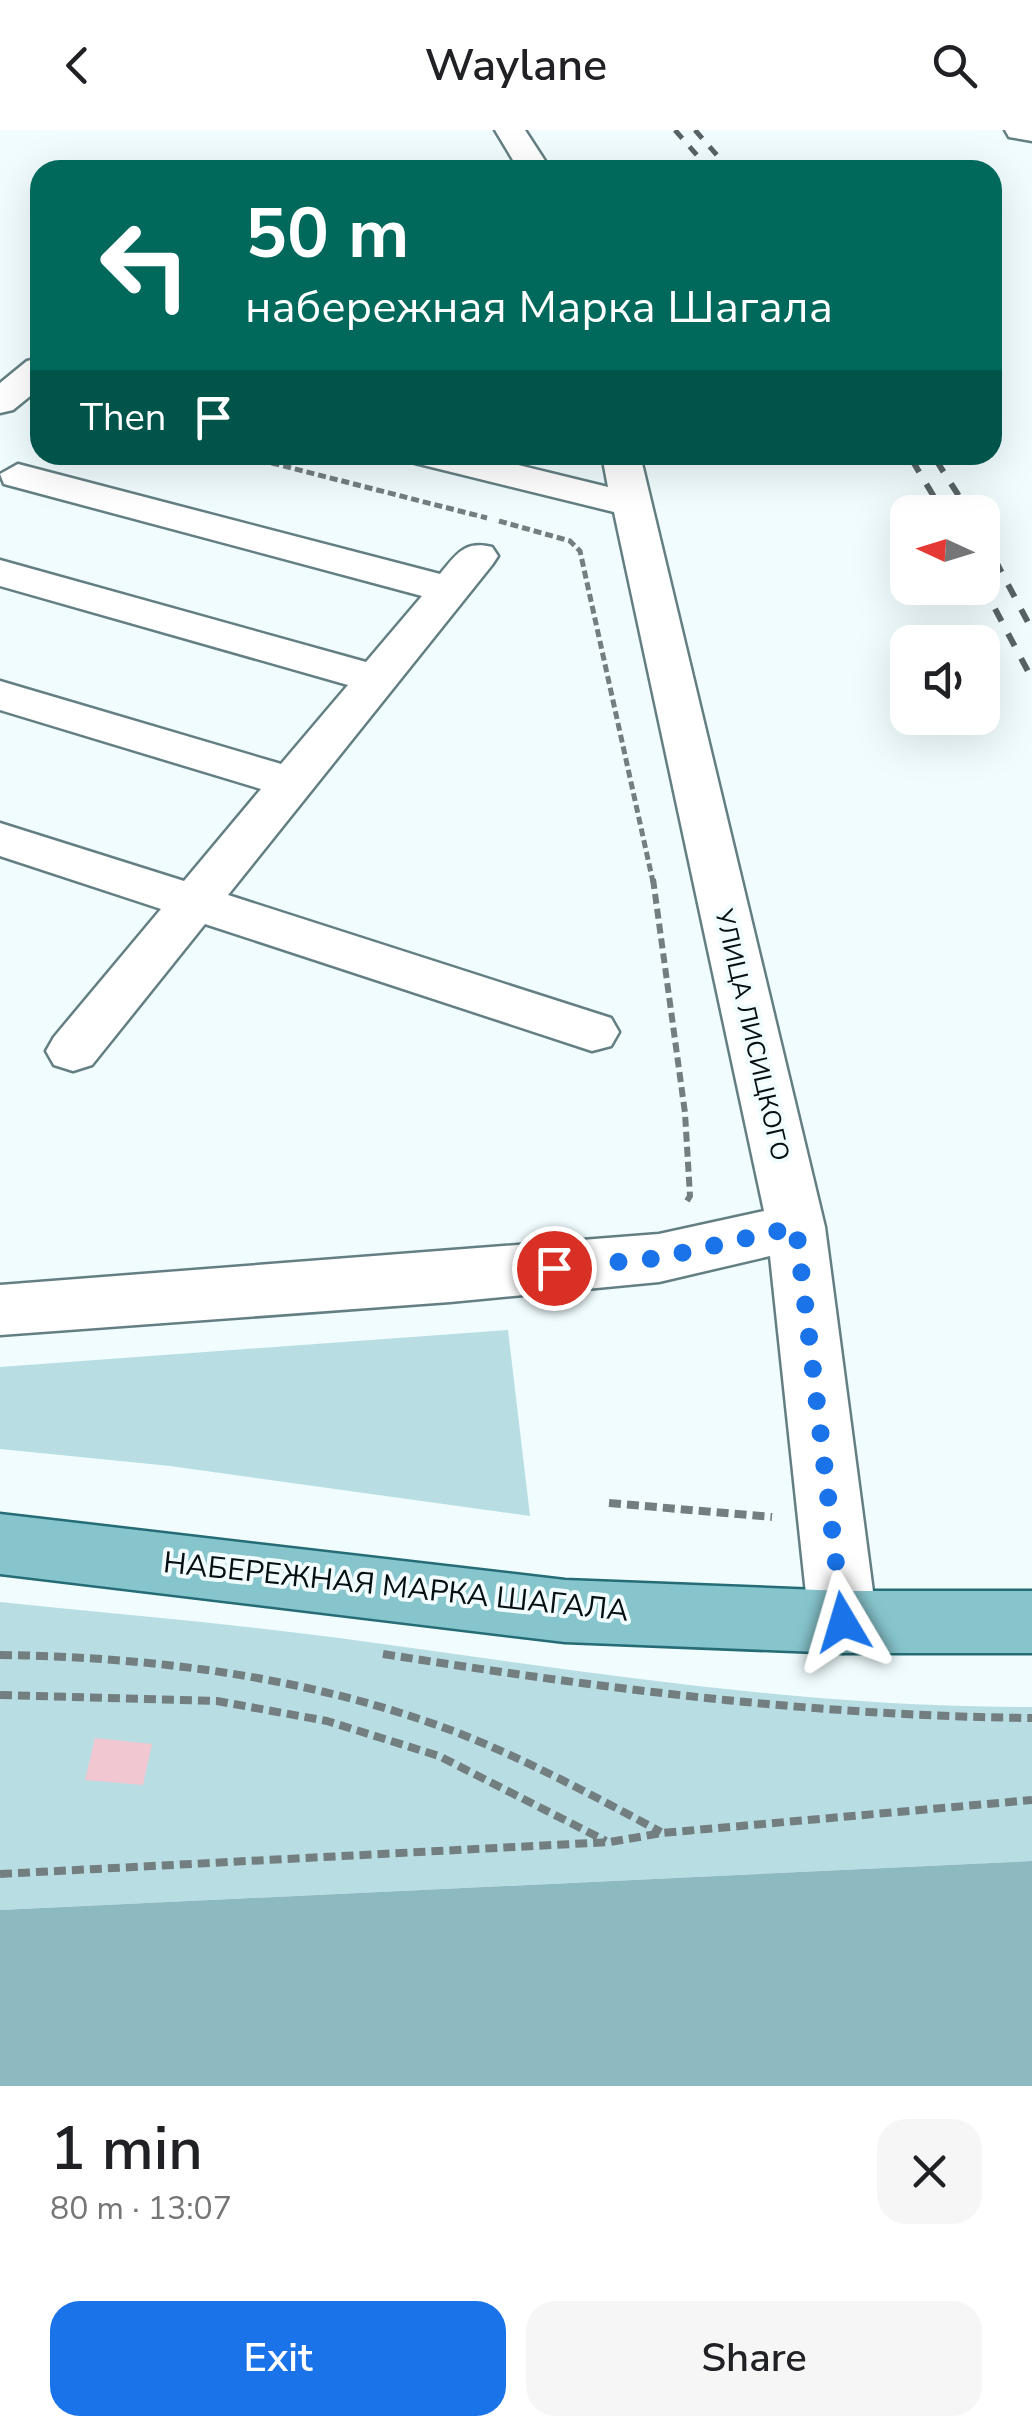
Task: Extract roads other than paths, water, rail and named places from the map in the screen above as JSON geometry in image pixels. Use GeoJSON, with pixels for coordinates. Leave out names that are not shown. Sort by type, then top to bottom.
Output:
{"type":"FeatureCollection","features":[{"type":"Feature","properties":{"kind":"main road","name":"НАБЕРЕЖНАЯ МАРКА ШАГАЛА"},"geometry":{"type":"LineString","coordinates":[[0,1544],[565,1611],[843,1622],[1032,1622]]}},
{"type":"Feature","properties":{"kind":"street"},"geometry":{"type":"LineString","coordinates":[[510,130],[529,160]]}},
{"type":"Feature","properties":{"kind":"street"},"geometry":{"type":"LineString","coordinates":[[1020,130],[1032,132]]}},
{"type":"Feature","properties":{"kind":"street"},"geometry":{"type":"LineString","coordinates":[[0,350],[30,358]]}},
{"type":"Feature","properties":{"kind":"street"},"geometry":{"type":"LineString","coordinates":[[0,402],[30,377]]}},
{"type":"Feature","properties":{"kind":"street"},"geometry":{"type":"LineString","coordinates":[[508,465],[626,480]]}},
{"type":"Feature","properties":{"kind":"street"},"geometry":{"type":"LineString","coordinates":[[18,476],[464,573],[72,1050]]}},
{"type":"Feature","properties":{"kind":"street","name":"УЛИЦА ЛИСИЦКОГО"},"geometry":{"type":"LineString","coordinates":[[626,480],[796,1227],[843,1622]]}},
{"type":"Feature","properties":{"kind":"street"},"geometry":{"type":"LineString","coordinates":[[0,573],[376,679]]}},
{"type":"Feature","properties":{"kind":"street"},"geometry":{"type":"LineString","coordinates":[[0,696],[291,783]]}},
{"type":"Feature","properties":{"kind":"street"},"geometry":{"type":"LineString","coordinates":[[0,839],[592,1032]]}},
{"type":"Feature","properties":{"kind":"street"},"geometry":{"type":"LineString","coordinates":[[0,1310],[450,1278],[659,1258],[796,1227]]}},
{"type":"Feature","properties":{"kind":"railway"},"geometry":{"type":"LineString","coordinates":[[675,130],[701,160]]}},
{"type":"Feature","properties":{"kind":"railway"},"geometry":{"type":"LineString","coordinates":[[695,130],[721,160]]}},
{"type":"Feature","properties":{"kind":"railway"},"geometry":{"type":"LineString","coordinates":[[915,465],[933,495]]}},
{"type":"Feature","properties":{"kind":"railway"},"geometry":{"type":"LineString","coordinates":[[939,465],[958,495]]}},
{"type":"Feature","properties":{"kind":"railway"},"geometry":{"type":"LineString","coordinates":[[1000,569],[1032,630]]}},
{"type":"Feature","properties":{"kind":"railway"},"geometry":{"type":"LineString","coordinates":[[993,605],[1032,679]]}}]}
